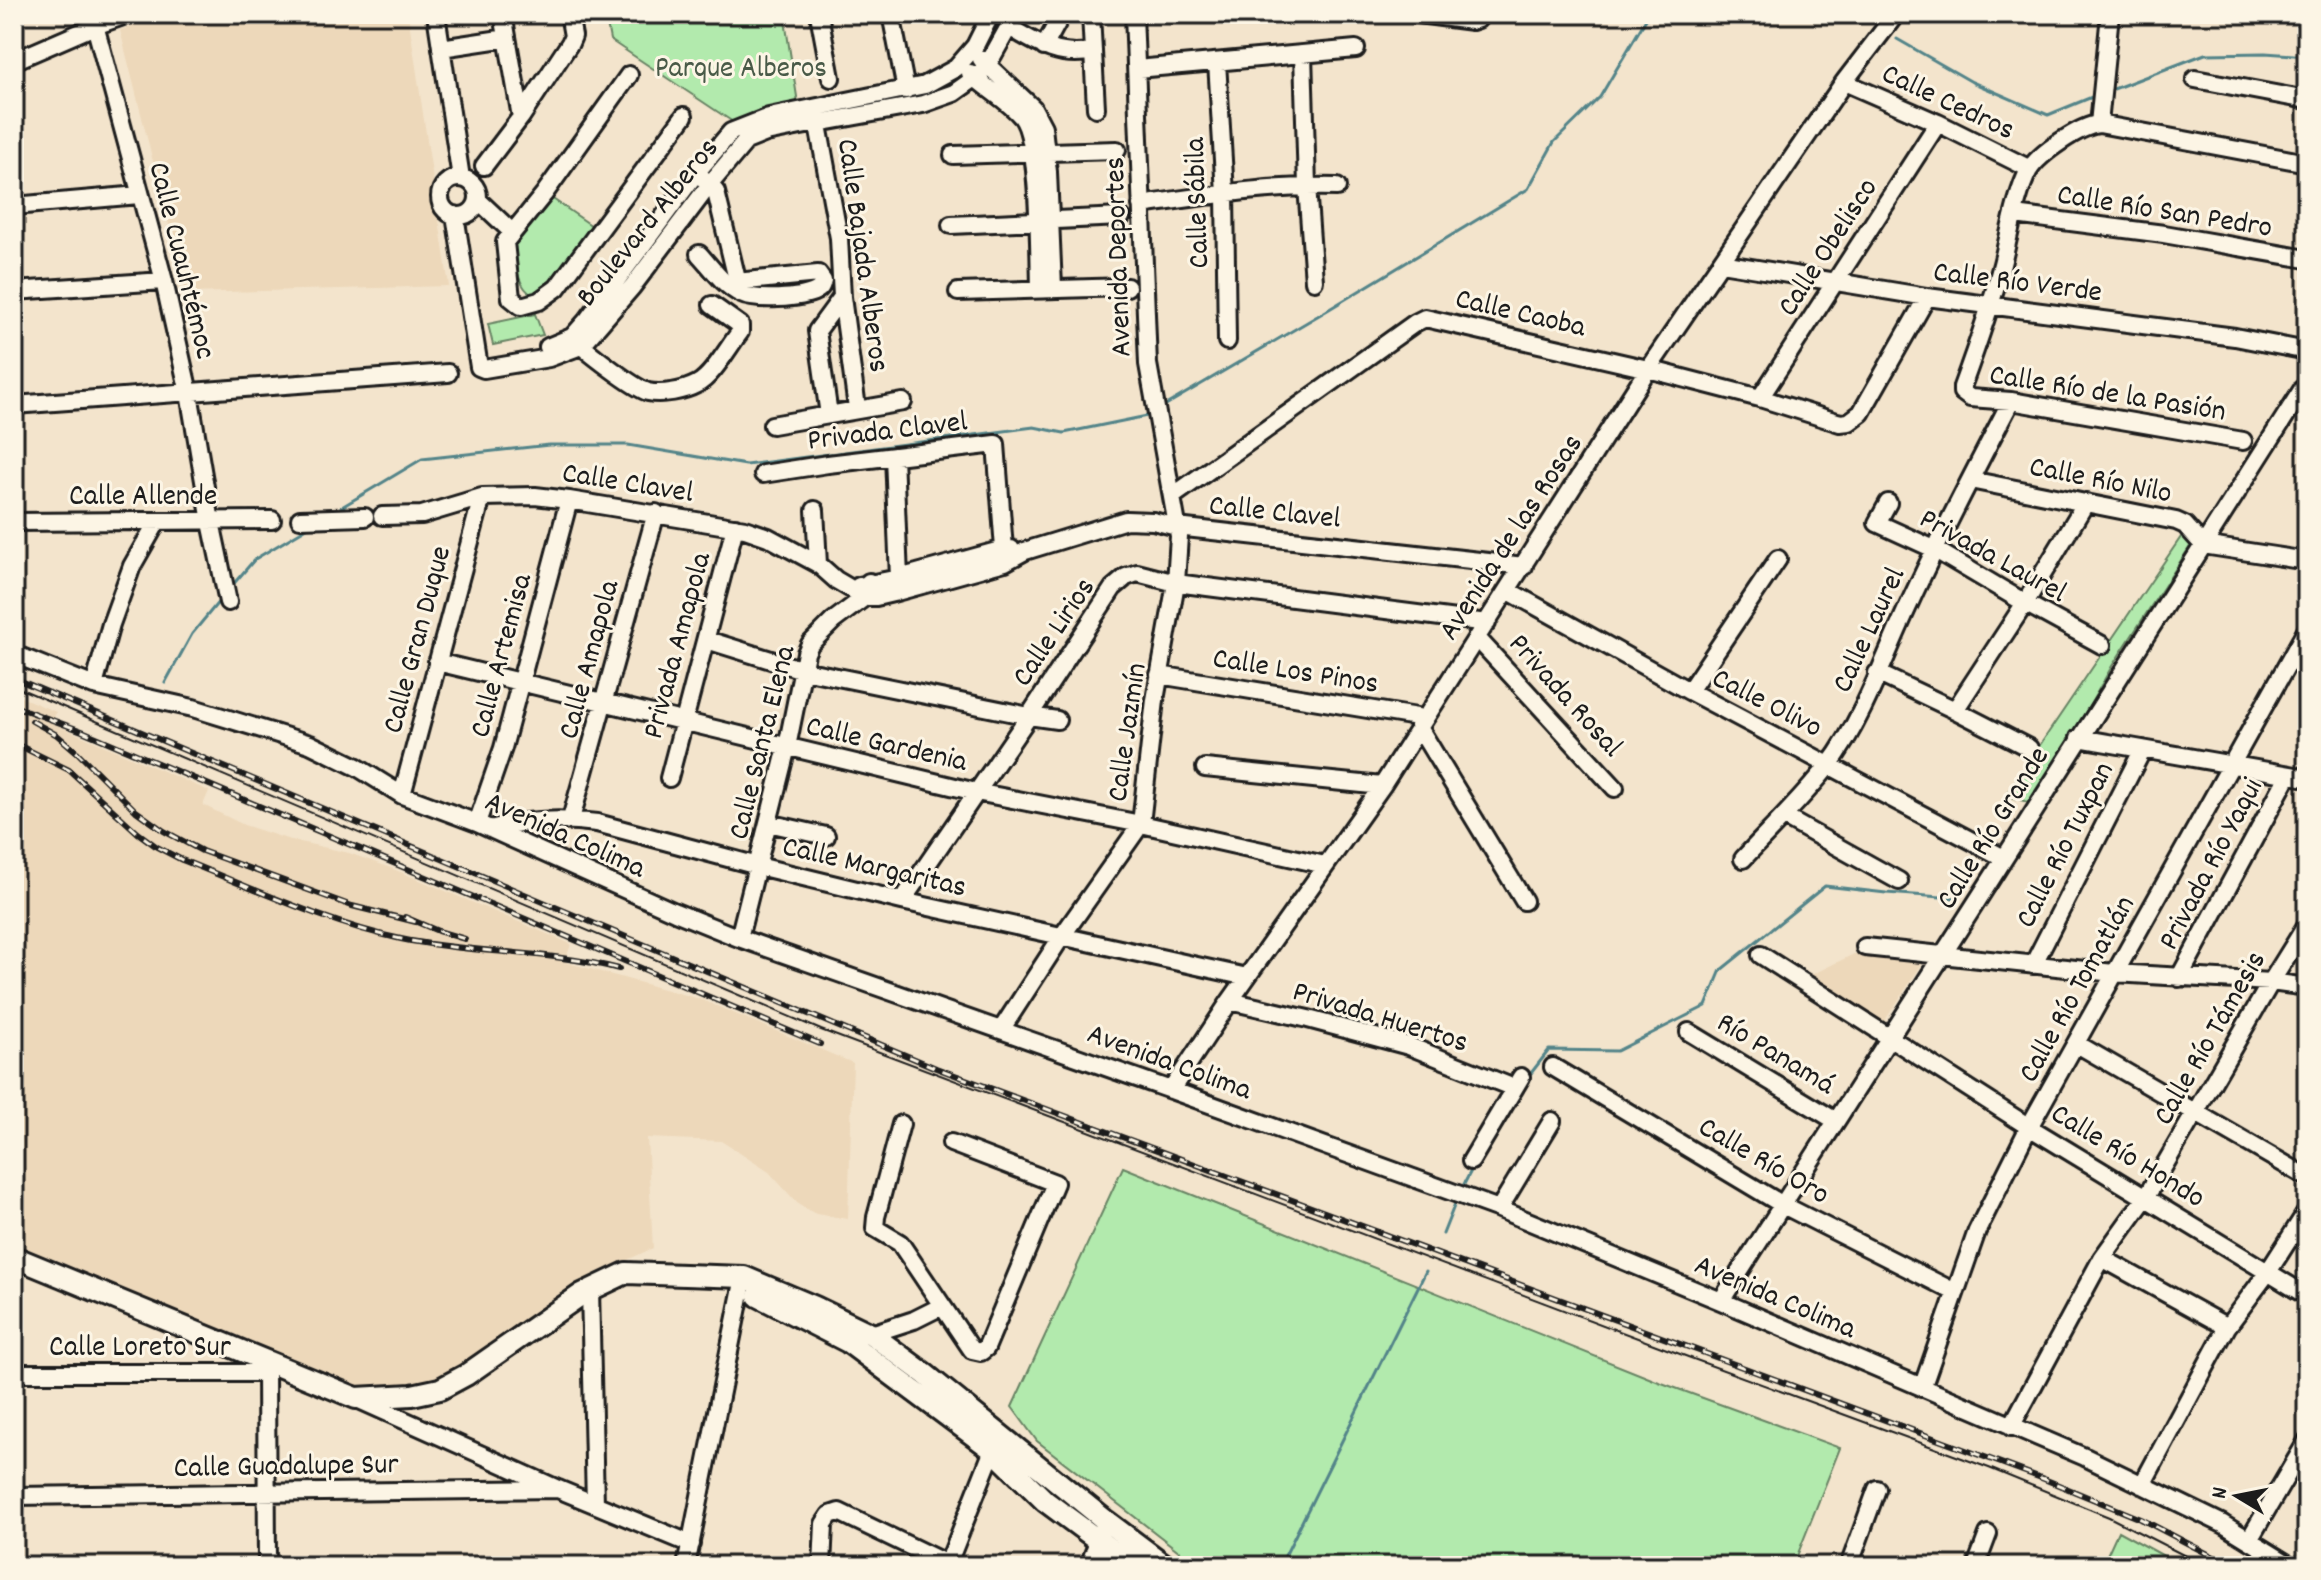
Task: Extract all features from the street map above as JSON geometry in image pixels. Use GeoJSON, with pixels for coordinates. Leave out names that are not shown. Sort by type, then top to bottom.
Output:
{"type":"FeatureCollection","features":[{"type":"Feature","properties":{"kind":"main road"},"geometry":{"type":"LineString","coordinates":[[14,1257],[266,1367],[356,1398],[412,1395],[440,1389],[466,1375],[590,1289],[626,1273],[713,1275],[743,1282],[815,1307],[871,1334],[925,1374],[1102,1531],[1133,1566]]}},
{"type":"Feature","properties":{"kind":"main road"},"geometry":{"type":"LineString","coordinates":[[743,1282],[848,1342],[993,1450],[1045,1501],[1166,1566]]}},
{"type":"Feature","properties":{"kind":"street"},"geometry":{"type":"LineString","coordinates":[[14,61],[93,20],[129,14]]}},
{"type":"Feature","properties":{"kind":"street"},"geometry":{"type":"LineString","coordinates":[[436,14],[461,178]]}},
{"type":"Feature","properties":{"kind":"street"},"geometry":{"type":"LineString","coordinates":[[503,14],[521,117]]}},
{"type":"Feature","properties":{"kind":"street"},"geometry":{"type":"LineString","coordinates":[[484,166],[570,43],[573,36],[569,14]]}},
{"type":"Feature","properties":{"kind":"street"},"geometry":{"type":"LineString","coordinates":[[891,14],[906,90]]}},
{"type":"Feature","properties":{"kind":"street","name":"Boulevard Alberos"},"geometry":{"type":"LineString","coordinates":[[817,116],[925,85],[956,68],[972,50],[991,14]]}},
{"type":"Feature","properties":{"kind":"street"},"geometry":{"type":"LineString","coordinates":[[1044,47],[1062,14]]}},
{"type":"Feature","properties":{"kind":"street"},"geometry":{"type":"LineString","coordinates":[[1091,14],[1096,108]]}},
{"type":"Feature","properties":{"kind":"street","name":"Avenida Deportes"},"geometry":{"type":"LineString","coordinates":[[1134,14],[1150,382],[1173,496]]}},
{"type":"Feature","properties":{"kind":"street"},"geometry":{"type":"LineString","coordinates":[[1418,14],[1472,21],[1479,17]]}},
{"type":"Feature","properties":{"kind":"street","name":"Avenida de las Rosas"},"geometry":{"type":"LineString","coordinates":[[1171,1090],[1382,786],[1648,369],[1844,82],[1896,14]]}},
{"type":"Feature","properties":{"kind":"street"},"geometry":{"type":"LineString","coordinates":[[2099,124],[2110,14]]}},
{"type":"Feature","properties":{"kind":"street"},"geometry":{"type":"LineString","coordinates":[[822,15],[831,78]]}},
{"type":"Feature","properties":{"kind":"street","name":"Calle Cuauhtémoc"},"geometry":{"type":"LineString","coordinates":[[93,20],[164,281],[189,393],[228,602]]}},
{"type":"Feature","properties":{"kind":"street"},"geometry":{"type":"LineString","coordinates":[[1012,21],[1044,47],[1064,54],[1093,51]]}},
{"type":"Feature","properties":{"kind":"street","name":"Boulevard Alberos"},"geometry":{"type":"LineString","coordinates":[[455,215],[477,361],[541,351],[576,341],[588,319],[703,178],[731,132],[769,117],[817,116],[923,104],[954,93],[987,66],[1012,21]]}},
{"type":"Feature","properties":{"kind":"street"},"geometry":{"type":"LineString","coordinates":[[441,48],[507,38]]}},
{"type":"Feature","properties":{"kind":"street"},"geometry":{"type":"LineString","coordinates":[[1137,69],[1356,49]]}},
{"type":"Feature","properties":{"kind":"street"},"geometry":{"type":"LineString","coordinates":[[972,50],[1033,108],[1043,127],[1040,152],[1046,289]]}},
{"type":"Feature","properties":{"kind":"street"},"geometry":{"type":"LineString","coordinates":[[1303,54],[1314,281]]}},
{"type":"Feature","properties":{"kind":"street","name":"Calle Sábila"},"geometry":{"type":"LineString","coordinates":[[1217,62],[1225,193],[1227,341]]}},
{"type":"Feature","properties":{"kind":"street"},"geometry":{"type":"LineString","coordinates":[[960,64],[1024,119],[1040,152]]}},
{"type":"Feature","properties":{"kind":"street"},"geometry":{"type":"LineString","coordinates":[[629,75],[544,194],[505,242],[511,298],[521,306],[539,301],[557,288],[684,116]]}},
{"type":"Feature","properties":{"kind":"street"},"geometry":{"type":"LineString","coordinates":[[2195,79],[2307,100]]}},
{"type":"Feature","properties":{"kind":"street","name":"Calle Cedros"},"geometry":{"type":"LineString","coordinates":[[1844,82],[1938,123],[2030,169]]}},
{"type":"Feature","properties":{"kind":"street","name":"Calle Bajada Alberos"},"geometry":{"type":"LineString","coordinates":[[817,116],[839,238],[842,297],[857,408]]}},
{"type":"Feature","properties":{"kind":"street","name":"Calle Obelisco"},"geometry":{"type":"LineString","coordinates":[[1760,398],[1938,123]]}},
{"type":"Feature","properties":{"kind":"street"},"geometry":{"type":"LineString","coordinates":[[1991,304],[2030,169],[2071,134],[2089,125],[2099,124],[2307,163]]}},
{"type":"Feature","properties":{"kind":"street"},"geometry":{"type":"LineString","coordinates":[[953,155],[1117,150]]}},
{"type":"Feature","properties":{"kind":"street"},"geometry":{"type":"LineString","coordinates":[[699,254],[735,286],[716,192],[703,178]]}},
{"type":"Feature","properties":{"kind":"street"},"geometry":{"type":"LineString","coordinates":[[478,200],[472,211],[455,215],[444,209],[441,190],[449,181],[467,179],[476,188],[478,200],[512,232]]}},
{"type":"Feature","properties":{"kind":"street"},"geometry":{"type":"LineString","coordinates":[[1141,205],[1225,193],[1307,186],[1337,187]]}},
{"type":"Feature","properties":{"kind":"street"},"geometry":{"type":"LineString","coordinates":[[14,206],[139,195]]}},
{"type":"Feature","properties":{"kind":"street","name":"Calle Río San Pedro"},"geometry":{"type":"LineString","coordinates":[[2015,215],[2164,234],[2307,259]]}},
{"type":"Feature","properties":{"kind":"street"},"geometry":{"type":"LineString","coordinates":[[951,225],[1121,217]]}},
{"type":"Feature","properties":{"kind":"street","name":"Calle Río Verde"},"geometry":{"type":"LineString","coordinates":[[1721,263],[1927,297],[2235,337],[2307,351]]}},
{"type":"Feature","properties":{"kind":"street"},"geometry":{"type":"LineString","coordinates":[[14,291],[164,281]]}},
{"type":"Feature","properties":{"kind":"street"},"geometry":{"type":"LineString","coordinates":[[958,292],[1127,287]]}},
{"type":"Feature","properties":{"kind":"street"},"geometry":{"type":"LineString","coordinates":[[829,415],[817,331],[842,297]]}},
{"type":"Feature","properties":{"kind":"street","name":"Calle Caoba"},"geometry":{"type":"LineString","coordinates":[[1173,496],[1425,318],[1648,369],[1760,398],[1840,423],[1856,419],[1927,297]]}},
{"type":"Feature","properties":{"kind":"street","name":"Calle Río de la Pasión"},"geometry":{"type":"LineString","coordinates":[[1991,304],[1962,387],[1966,397],[2011,401],[2243,441]]}},
{"type":"Feature","properties":{"kind":"street"},"geometry":{"type":"LineString","coordinates":[[576,341],[645,391],[661,394],[697,384],[707,376],[740,332],[740,325],[712,305]]}},
{"type":"Feature","properties":{"kind":"street"},"geometry":{"type":"LineString","coordinates":[[14,405],[448,373]]}},
{"type":"Feature","properties":{"kind":"street","name":"Calle Río Grande"},"geometry":{"type":"LineString","coordinates":[[1721,1301],[2307,382]]}},
{"type":"Feature","properties":{"kind":"street","name":"Calle Laurel"},"geometry":{"type":"LineString","coordinates":[[1743,859],[1829,764],[1844,740],[1934,549],[2011,401]]}},
{"type":"Feature","properties":{"kind":"street"},"geometry":{"type":"LineString","coordinates":[[772,425],[903,402]]}},
{"type":"Feature","properties":{"kind":"street","name":"Privada Clavel"},"geometry":{"type":"LineString","coordinates":[[763,474],[996,444],[1005,556]]}},
{"type":"Feature","properties":{"kind":"street"},"geometry":{"type":"LineString","coordinates":[[894,456],[899,578]]}},
{"type":"Feature","properties":{"kind":"street","name":"Calle Río Nilo"},"geometry":{"type":"LineString","coordinates":[[1970,480],[2176,521],[2185,525],[2203,545]]}},
{"type":"Feature","properties":{"kind":"street","name":"Calle Clavel"},"geometry":{"type":"LineString","coordinates":[[300,519],[422,515],[482,497],[535,496],[569,500],[735,527],[768,537],[876,597],[1005,556]]}},
{"type":"Feature","properties":{"kind":"street","name":"Calle Jazmín"},"geometry":{"type":"LineString","coordinates":[[1001,1030],[1141,824],[1159,675],[1176,583],[1179,536],[1173,496]]}},
{"type":"Feature","properties":{"kind":"street","name":"Calle Gran Duque"},"geometry":{"type":"LineString","coordinates":[[402,795],[482,497]]}},
{"type":"Feature","properties":{"kind":"street","name":"Calle Artemisa"},"geometry":{"type":"LineString","coordinates":[[484,826],[569,500]]}},
{"type":"Feature","properties":{"kind":"street","name":"Privada Laurel"},"geometry":{"type":"LineString","coordinates":[[1888,503],[1877,523],[1934,549],[2102,645]]}},
{"type":"Feature","properties":{"kind":"street"},"geometry":{"type":"LineString","coordinates":[[1955,710],[2085,504]]}},
{"type":"Feature","properties":{"kind":"street"},"geometry":{"type":"LineString","coordinates":[[815,510],[818,564]]}},
{"type":"Feature","properties":{"kind":"street","name":"Calle Amapola"},"geometry":{"type":"LineString","coordinates":[[571,819],[656,513]]}},
{"type":"Feature","properties":{"kind":"street","name":"Calle Allende"},"geometry":{"type":"LineString","coordinates":[[14,522],[272,520]]}},
{"type":"Feature","properties":{"kind":"street","name":"Calle Clavel"},"geometry":{"type":"LineString","coordinates":[[862,589],[1025,551],[1126,520],[1524,566]]}},
{"type":"Feature","properties":{"kind":"street"},"geometry":{"type":"LineString","coordinates":[[94,686],[111,624],[132,566],[157,522]]}},
{"type":"Feature","properties":{"kind":"street","name":"Privada Amapola"},"geometry":{"type":"LineString","coordinates":[[669,778],[735,527]]}},
{"type":"Feature","properties":{"kind":"street"},"geometry":{"type":"LineString","coordinates":[[2203,545],[2307,561]]}},
{"type":"Feature","properties":{"kind":"street"},"geometry":{"type":"LineString","coordinates":[[1689,691],[1778,559]]}},
{"type":"Feature","properties":{"kind":"street","name":"Calle Lirios"},"geometry":{"type":"LineString","coordinates":[[902,901],[1113,588],[1126,577],[1137,573],[1176,583],[1487,623]]}},
{"type":"Feature","properties":{"kind":"street","name":"Calle Santa Elena"},"geometry":{"type":"LineString","coordinates":[[739,938],[787,747],[806,653],[810,644],[862,589]]}},
{"type":"Feature","properties":{"kind":"street","name":"Calle Olivo"},"geometry":{"type":"LineString","coordinates":[[1507,590],[1689,691],[2004,858]]}},
{"type":"Feature","properties":{"kind":"street","name":"Calle Río Tomatlán"},"geometry":{"type":"LineString","coordinates":[[1922,1388],[1977,1231],[2029,1127],[2307,629]]}},
{"type":"Feature","properties":{"kind":"street","name":"Privada Rosal"},"geometry":{"type":"LineString","coordinates":[[1477,638],[1615,788]]}},
{"type":"Feature","properties":{"kind":"street"},"geometry":{"type":"LineString","coordinates":[[707,640],[803,670],[1057,720]]}},
{"type":"Feature","properties":{"kind":"street","name":"Avenida Colima"},"geometry":{"type":"LineString","coordinates":[[14,654],[94,686],[193,708],[310,744],[357,767],[402,795],[484,826],[739,938],[1499,1209],[2085,1457],[2223,1524],[2291,1566]]}},
{"type":"Feature","properties":{"kind":"street","name":"Calle Gardenia"},"geometry":{"type":"LineString","coordinates":[[437,662],[976,792],[1141,824],[1325,865]]}},
{"type":"Feature","properties":{"kind":"street"},"geometry":{"type":"LineString","coordinates":[[1877,673],[2029,748]]}},
{"type":"Feature","properties":{"kind":"street","name":"Calle Los Pinos"},"geometry":{"type":"LineString","coordinates":[[1159,675],[1420,722]]}},
{"type":"Feature","properties":{"kind":"street"},"geometry":{"type":"LineString","coordinates":[[1420,722],[1524,901]]}},
{"type":"Feature","properties":{"kind":"street"},"geometry":{"type":"LineString","coordinates":[[2079,738],[2307,778]]}},
{"type":"Feature","properties":{"kind":"street","name":"Calle Río Tuxpan"},"geometry":{"type":"LineString","coordinates":[[2033,965],[2143,749]]}},
{"type":"Feature","properties":{"kind":"street"},"geometry":{"type":"LineString","coordinates":[[1205,768],[1382,786]]}},
{"type":"Feature","properties":{"kind":"street","name":"Privada Río Yaqui"},"geometry":{"type":"LineString","coordinates":[[2179,978],[2288,776]]}},
{"type":"Feature","properties":{"kind":"street"},"geometry":{"type":"LineString","coordinates":[[1784,817],[1899,881]]}},
{"type":"Feature","properties":{"kind":"street","name":"Calle Margaritas"},"geometry":{"type":"LineString","coordinates":[[484,826],[571,819],[597,823],[902,901],[1247,977]]}},
{"type":"Feature","properties":{"kind":"street"},"geometry":{"type":"LineString","coordinates":[[768,823],[826,836]]}},
{"type":"Feature","properties":{"kind":"street","name":"Calle Río Támesis"},"geometry":{"type":"LineString","coordinates":[[2011,1427],[2102,1258],[2146,1197],[2307,924]]}},
{"type":"Feature","properties":{"kind":"street"},"geometry":{"type":"LineString","coordinates":[[1865,947],[2114,973],[2307,987]]}},
{"type":"Feature","properties":{"kind":"street","name":"Calle Río Hondo"},"geometry":{"type":"LineString","coordinates":[[1761,955],[2029,1127],[2307,1296]]}},
{"type":"Feature","properties":{"kind":"street","name":"Privada Huertos"},"geometry":{"type":"LineString","coordinates":[[1230,1001],[1409,1046],[1517,1083],[1471,1161]]}},
{"type":"Feature","properties":{"kind":"street","name":"Río Panamá"},"geometry":{"type":"LineString","coordinates":[[1689,1032],[1836,1121]]}},
{"type":"Feature","properties":{"kind":"street"},"geometry":{"type":"LineString","coordinates":[[2077,1044],[2307,1177]]}},
{"type":"Feature","properties":{"kind":"street","name":"Calle Río Oro"},"geometry":{"type":"LineString","coordinates":[[1553,1067],[1783,1205],[1955,1292]]}},
{"type":"Feature","properties":{"kind":"street"},"geometry":{"type":"LineString","coordinates":[[1499,1209],[1552,1121]]}},
{"type":"Feature","properties":{"kind":"street"},"geometry":{"type":"LineString","coordinates":[[901,1124],[875,1228],[900,1243],[972,1350],[981,1352],[986,1348],[1055,1183],[951,1143]]}},
{"type":"Feature","properties":{"kind":"street"},"geometry":{"type":"LineString","coordinates":[[2142,1485],[2227,1327],[2268,1272],[2307,1211]]}},
{"type":"Feature","properties":{"kind":"street"},"geometry":{"type":"LineString","coordinates":[[2102,1258],[2227,1327]]}},
{"type":"Feature","properties":{"kind":"street"},"geometry":{"type":"LineString","coordinates":[[686,1566],[743,1282]]}},
{"type":"Feature","properties":{"kind":"street"},"geometry":{"type":"LineString","coordinates":[[590,1289],[595,1504]]}},
{"type":"Feature","properties":{"kind":"street"},"geometry":{"type":"LineString","coordinates":[[871,1334],[914,1320],[942,1306]]}},
{"type":"Feature","properties":{"kind":"street"},"geometry":{"type":"LineString","coordinates":[[266,1367],[267,1566]]}},
{"type":"Feature","properties":{"kind":"street","name":"Calle Loreto Sur"},"geometry":{"type":"LineString","coordinates":[[14,1373],[266,1367]]}},
{"type":"Feature","properties":{"kind":"street"},"geometry":{"type":"LineString","coordinates":[[356,1398],[558,1489],[691,1544]]}},
{"type":"Feature","properties":{"kind":"street"},"geometry":{"type":"LineString","coordinates":[[2249,1540],[2307,1441]]}},
{"type":"Feature","properties":{"kind":"street"},"geometry":{"type":"LineString","coordinates":[[822,1566],[824,1524],[830,1515],[839,1512],[948,1565],[993,1450]]}},
{"type":"Feature","properties":{"kind":"street","name":"Calle Guadalupe Sur"},"geometry":{"type":"LineString","coordinates":[[14,1496],[558,1489]]}},
{"type":"Feature","properties":{"kind":"street"},"geometry":{"type":"LineString","coordinates":[[1849,1566],[1877,1489]]}},
{"type":"Feature","properties":{"kind":"street"},"geometry":{"type":"LineString","coordinates":[[1089,1566],[1102,1531]]}},
{"type":"Feature","properties":{"kind":"street"},"geometry":{"type":"LineString","coordinates":[[1976,1566],[1988,1534]]}},
{"type":"Feature","properties":{"kind":"shaded area"},"geometry":{"type":"Polygon","coordinates":[[[166,14],[408,14],[449,286],[186,293],[120,30],[166,14]]]}},
{"type":"Feature","properties":{"kind":"shaded area"},"geometry":{"type":"Polygon","coordinates":[[[14,694],[56,712],[52,723],[209,791],[203,805],[244,825],[287,839],[349,853],[391,868],[571,944],[565,962],[700,999],[853,1063],[848,1219],[816,1214],[799,1205],[769,1172],[721,1141],[647,1138],[653,1248],[576,1284],[439,1378],[384,1389],[345,1385],[14,1245],[14,694]]]}},
{"type":"Feature","properties":{"kind":"shaded area"},"geometry":{"type":"Polygon","coordinates":[[[1854,954],[1926,958],[1884,1022],[1809,976],[1854,954]]]}},
{"type":"Feature","properties":{"kind":"green space","name":"Parque Alberos"},"geometry":{"type":"Polygon","coordinates":[[[605,14],[784,14],[798,103],[736,124],[610,40],[605,14]]]}},
{"type":"Feature","properties":{"kind":"green space"},"geometry":{"type":"Polygon","coordinates":[[[547,195],[595,228],[553,285],[534,296],[520,279],[513,241],[547,195]]]}},
{"type":"Feature","properties":{"kind":"green space"},"geometry":{"type":"Polygon","coordinates":[[[535,314],[543,335],[493,345],[488,324],[535,314]]]}},
{"type":"Feature","properties":{"kind":"green space"},"geometry":{"type":"Polygon","coordinates":[[[2183,534],[2191,545],[2112,666],[2032,801],[2006,795],[2183,534]]]}},
{"type":"Feature","properties":{"kind":"green space"},"geometry":{"type":"Polygon","coordinates":[[[1123,1167],[1659,1382],[1840,1448],[1793,1566],[1198,1566],[1037,1441],[1012,1407],[1123,1167]]]}},
{"type":"Feature","properties":{"kind":"green space"},"geometry":{"type":"Polygon","coordinates":[[[2118,1531],[2182,1566],[2102,1566],[2118,1531]]]}},
{"type":"Feature","properties":{"kind":"waterway"},"geometry":{"type":"LineString","coordinates":[[1164,406],[1528,189],[1554,142],[1600,97],[1649,14]]}},
{"type":"Feature","properties":{"kind":"waterway"},"geometry":{"type":"LineString","coordinates":[[1871,14],[1878,21]]}},
{"type":"Feature","properties":{"kind":"waterway"},"geometry":{"type":"LineString","coordinates":[[1897,39],[1972,82],[2048,115],[2092,97]]}},
{"type":"Feature","properties":{"kind":"waterway"},"geometry":{"type":"LineString","coordinates":[[2111,90],[2205,54],[2307,56]]}},
{"type":"Feature","properties":{"kind":"waterway"},"geometry":{"type":"LineString","coordinates":[[335,511],[422,459],[549,445],[628,445],[746,465],[1034,427],[1064,433],[1147,416]]}},
{"type":"Feature","properties":{"kind":"waterway"},"geometry":{"type":"LineString","coordinates":[[230,588],[255,559],[312,525]]}},
{"type":"Feature","properties":{"kind":"waterway"},"geometry":{"type":"LineString","coordinates":[[165,683],[192,634],[220,600]]}},
{"type":"Feature","properties":{"kind":"waterway"},"geometry":{"type":"LineString","coordinates":[[1528,1077],[1549,1050],[1617,1051],[1706,1006],[1721,970],[1825,886],[1955,898]]}},
{"type":"Feature","properties":{"kind":"waterway"},"geometry":{"type":"LineString","coordinates":[[1461,1190],[1474,1165]]}},
{"type":"Feature","properties":{"kind":"waterway"},"geometry":{"type":"LineString","coordinates":[[1443,1234],[1456,1201]]}},
{"type":"Feature","properties":{"kind":"waterway"},"geometry":{"type":"LineString","coordinates":[[1280,1566],[1426,1271]]}},
{"type":"Feature","properties":{"kind":"tram line"},"geometry":{"type":"LineString","coordinates":[[14,686],[821,1030],[1989,1468],[2109,1517],[2205,1566]]}},
{"type":"Feature","properties":{"kind":"railway"},"geometry":{"type":"LineString","coordinates":[[14,678],[936,1068],[2044,1479],[2141,1519],[2231,1566]]}},
{"type":"Feature","properties":{"kind":"railway"},"geometry":{"type":"LineString","coordinates":[[14,706],[82,731],[820,1044]]}},
{"type":"Feature","properties":{"kind":"railway"},"geometry":{"type":"LineString","coordinates":[[32,721],[57,735],[78,753],[136,811],[164,831],[202,851],[352,906],[416,922]]}},
{"type":"Feature","properties":{"kind":"railway"},"geometry":{"type":"LineString","coordinates":[[14,743],[69,770],[157,847],[317,914],[373,932],[428,944],[565,958],[619,969]]}},
{"type":"Feature","properties":{"kind":"railway"},"geometry":{"type":"LineString","coordinates":[[405,917],[465,939]]}}]}
